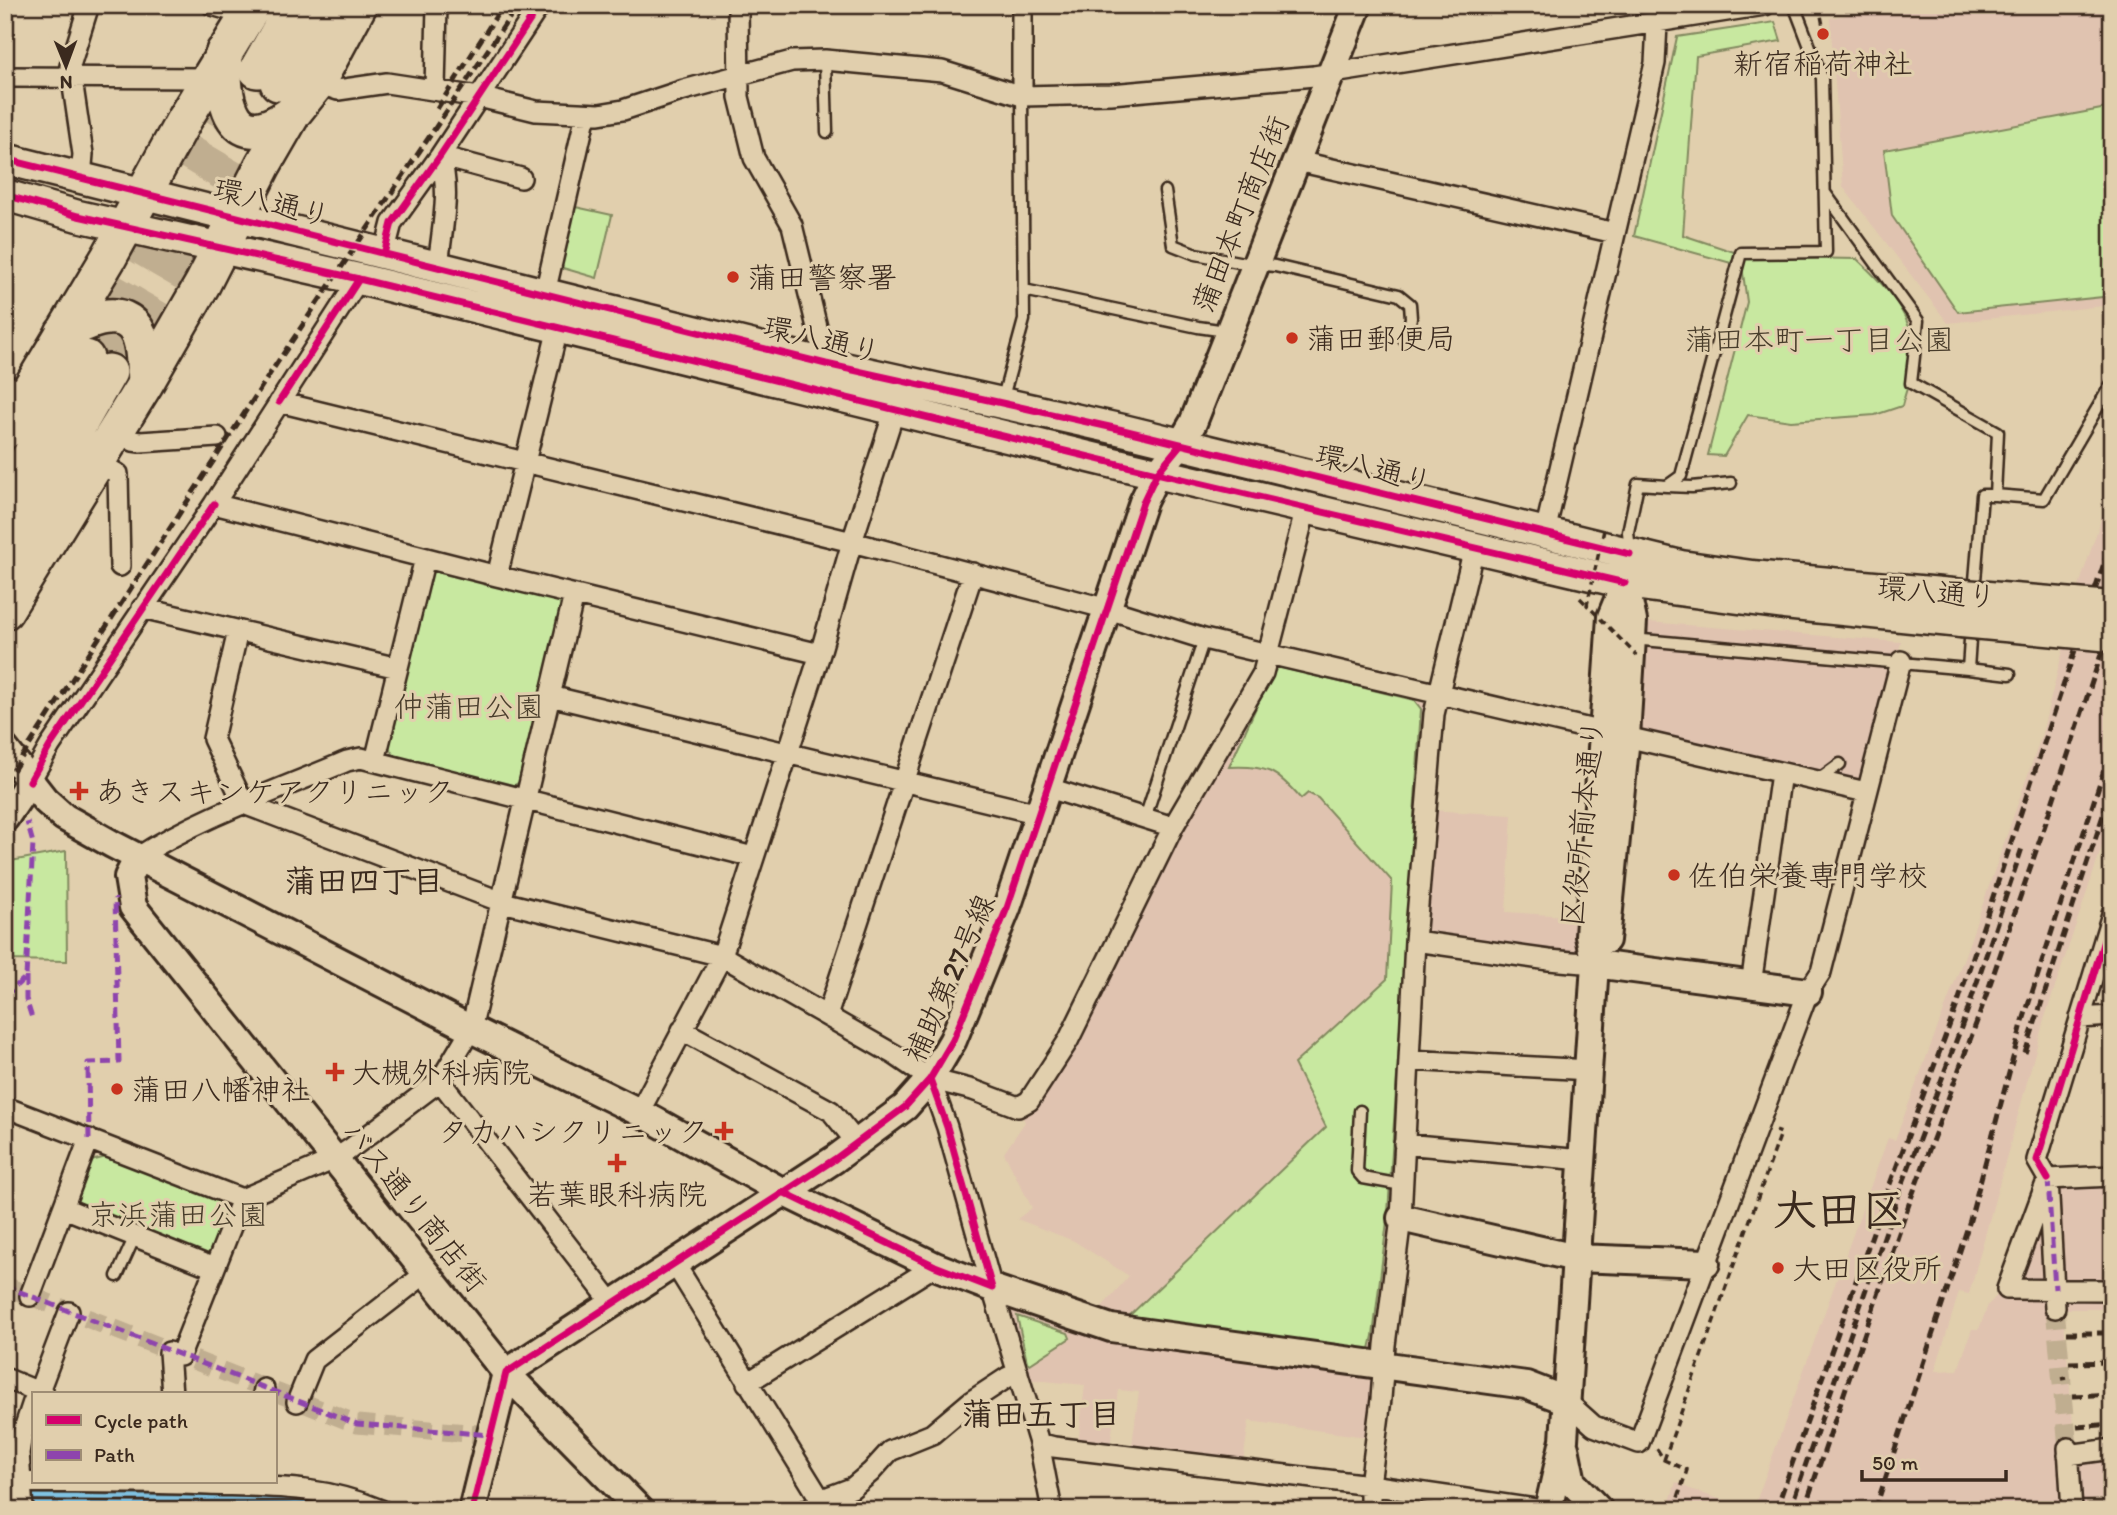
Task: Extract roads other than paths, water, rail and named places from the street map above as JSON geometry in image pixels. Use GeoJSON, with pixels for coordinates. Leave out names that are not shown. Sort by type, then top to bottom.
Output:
{"type":"FeatureCollection","features":[{"type":"Feature","properties":{"kind":"highway"},"geometry":{"type":"LineString","coordinates":[[295,5],[267,76],[324,5]]}},
{"type":"Feature","properties":{"kind":"highway"},"geometry":{"type":"LineString","coordinates":[[5,611],[145,384],[203,283],[293,113],[317,83],[359,5]]}},
{"type":"Feature","properties":{"kind":"highway"},"geometry":{"type":"LineString","coordinates":[[5,552],[86,355],[125,226],[251,10]]}},
{"type":"Feature","properties":{"kind":"highway"},"geometry":{"type":"LineString","coordinates":[[217,65],[229,110],[239,124],[255,129],[263,128],[280,123],[293,113]]}},
{"type":"Feature","properties":{"kind":"highway"},"geometry":{"type":"LineString","coordinates":[[5,500],[86,355],[87,321],[105,317],[121,318],[131,323],[139,335],[145,384]]}},
{"type":"Feature","properties":{"kind":"highway"},"geometry":{"type":"LineString","coordinates":[[5,431],[16,390],[86,355]]}},
{"type":"Feature","properties":{"kind":"main road","name":"環八通り"},"geometry":{"type":"LineString","coordinates":[[5,159],[144,193],[228,232],[359,279],[1625,583],[1784,604],[1963,608],[2112,607]]}},
{"type":"Feature","properties":{"kind":"main road","name":"環八通り"},"geometry":{"type":"LineString","coordinates":[[5,195],[125,226],[228,232],[384,254],[826,365],[1180,445],[1681,566],[1963,608],[2112,636]]}},
{"type":"Feature","properties":{"kind":"street"},"geometry":{"type":"LineString","coordinates":[[81,178],[83,154],[70,65],[89,5]]}},
{"type":"Feature","properties":{"kind":"street"},"geometry":{"type":"LineString","coordinates":[[212,5],[251,10]]}},
{"type":"Feature","properties":{"kind":"street"},"geometry":{"type":"LineString","coordinates":[[435,89],[437,5]]}},
{"type":"Feature","properties":{"kind":"street"},"geometry":{"type":"LineString","coordinates":[[384,254],[392,223],[540,5]]}},
{"type":"Feature","properties":{"kind":"street"},"geometry":{"type":"LineString","coordinates":[[738,5],[739,97],[754,158],[792,225],[826,365]]}},
{"type":"Feature","properties":{"kind":"street"},"geometry":{"type":"LineString","coordinates":[[1022,5],[1022,96]]}},
{"type":"Feature","properties":{"kind":"street","name":"蒲田本町商店街"},"geometry":{"type":"LineString","coordinates":[[1157,472],[1180,445],[1193,423],[1358,5]]}},
{"type":"Feature","properties":{"kind":"street"},"geometry":{"type":"LineString","coordinates":[[317,83],[338,89],[387,83],[479,97],[536,111],[586,114],[623,110],[684,90],[792,61],[825,60],[942,71],[1022,96],[1111,94],[1331,74],[1658,14],[1765,5]]}},
{"type":"Feature","properties":{"kind":"street"},"geometry":{"type":"LineString","coordinates":[[1545,532],[1655,63],[1658,14]]}},
{"type":"Feature","properties":{"kind":"street"},"geometry":{"type":"LineString","coordinates":[[5,77],[71,77],[217,65]]}},
{"type":"Feature","properties":{"kind":"street"},"geometry":{"type":"LineString","coordinates":[[545,293],[586,114]]}},
{"type":"Feature","properties":{"kind":"street"},"geometry":{"type":"LineString","coordinates":[[440,156],[521,178]]}},
{"type":"Feature","properties":{"kind":"street"},"geometry":{"type":"LineString","coordinates":[[438,268],[447,202],[445,170],[440,156]]}},
{"type":"Feature","properties":{"kind":"street"},"geometry":{"type":"LineString","coordinates":[[1297,161],[1615,233]]}},
{"type":"Feature","properties":{"kind":"street"},"geometry":{"type":"LineString","coordinates":[[5,818],[142,608],[214,504],[359,279]]}},
{"type":"Feature","properties":{"kind":"street"},"geometry":{"type":"LineString","coordinates":[[497,576],[558,328]]}},
{"type":"Feature","properties":{"kind":"street"},"geometry":{"type":"LineString","coordinates":[[279,402],[973,573],[1108,609],[1204,639],[1866,792]]}},
{"type":"Feature","properties":{"kind":"street"},"geometry":{"type":"LineString","coordinates":[[643,1114],[644,1103],[722,956],[820,654],[895,408]]}},
{"type":"Feature","properties":{"kind":"street"},"geometry":{"type":"LineString","coordinates":[[117,431],[133,441],[140,442],[217,437]]}},
{"type":"Feature","properties":{"kind":"street"},"geometry":{"type":"LineString","coordinates":[[97,462],[118,474],[120,566]]}},
{"type":"Feature","properties":{"kind":"street","name":"補助第27号線"},"geometry":{"type":"LineString","coordinates":[[506,1373],[785,1193],[905,1107],[930,1079],[953,1040],[991,949],[1048,788],[1143,502],[1157,472]]}},
{"type":"Feature","properties":{"kind":"street"},"geometry":{"type":"LineString","coordinates":[[214,504],[820,654]]}},
{"type":"Feature","properties":{"kind":"street"},"geometry":{"type":"LineString","coordinates":[[238,631],[213,739],[244,804],[502,902],[722,956],[895,1055],[930,1079],[973,1090],[1018,1107],[1029,1101],[1068,1041],[1173,827],[1263,673],[1306,508]]}},
{"type":"Feature","properties":{"kind":"street"},"geometry":{"type":"LineString","coordinates":[[1370,1510],[1370,1485],[1401,1218],[1415,941],[1434,713],[1474,548]]}},
{"type":"Feature","properties":{"kind":"street"},"geometry":{"type":"LineString","coordinates":[[1615,735],[1611,617],[1625,583],[1630,554]]}},
{"type":"Feature","properties":{"kind":"street"},"geometry":{"type":"LineString","coordinates":[[375,761],[425,558]]}},
{"type":"Feature","properties":{"kind":"street"},"geometry":{"type":"LineString","coordinates":[[827,1016],[973,573]]}},
{"type":"Feature","properties":{"kind":"street","name":"区役所前本通り"},"geometry":{"type":"LineString","coordinates":[[1564,1440],[1595,964],[1607,937],[1615,735],[1634,648],[1633,621],[1625,583]]}},
{"type":"Feature","properties":{"kind":"street"},"geometry":{"type":"LineString","coordinates":[[172,1392],[175,1354],[242,1199],[335,1159],[440,1081],[471,1029],[574,595]]}},
{"type":"Feature","properties":{"kind":"street"},"geometry":{"type":"LineString","coordinates":[[142,608],[398,668]]}},
{"type":"Feature","properties":{"kind":"street"},"geometry":{"type":"LineString","coordinates":[[5,749],[64,817],[471,1029],[643,1114],[785,1193],[935,1266],[992,1289],[1111,1328],[1526,1385],[1565,1400],[1594,1426],[1639,1443],[1808,992],[1821,972],[1901,661]]}},
{"type":"Feature","properties":{"kind":"street"},"geometry":{"type":"LineString","coordinates":[[550,696],[1039,814]]}},
{"type":"Feature","properties":{"kind":"street"},"geometry":{"type":"LineString","coordinates":[[138,857],[159,843],[244,804],[347,761],[361,758],[753,857]]}},
{"type":"Feature","properties":{"kind":"street"},"geometry":{"type":"LineString","coordinates":[[1751,985],[1781,774]]}},
{"type":"Feature","properties":{"kind":"street"},"geometry":{"type":"LineString","coordinates":[[1048,788],[1173,827]]}},
{"type":"Feature","properties":{"kind":"street","name":"バス通り商店街"},"geometry":{"type":"LineString","coordinates":[[138,857],[128,877],[134,907],[506,1373],[640,1510]]}},
{"type":"Feature","properties":{"kind":"street"},"geometry":{"type":"LineString","coordinates":[[2055,1298],[2048,1178],[2037,1160],[2112,914]]}},
{"type":"Feature","properties":{"kind":"street"},"geometry":{"type":"LineString","coordinates":[[1415,941],[1808,992]]}},
{"type":"Feature","properties":{"kind":"street"},"geometry":{"type":"LineString","coordinates":[[2080,1018],[2112,1016]]}},
{"type":"Feature","properties":{"kind":"street"},"geometry":{"type":"LineString","coordinates":[[682,1030],[831,1111],[857,1143]]}},
{"type":"Feature","properties":{"kind":"street"},"geometry":{"type":"LineString","coordinates":[[1409,1060],[1590,1069]]}},
{"type":"Feature","properties":{"kind":"street"},"geometry":{"type":"LineString","coordinates":[[930,1079],[947,1127],[1039,1443],[1052,1510]]}},
{"type":"Feature","properties":{"kind":"street"},"geometry":{"type":"LineString","coordinates":[[440,1081],[613,1304]]}},
{"type":"Feature","properties":{"kind":"street"},"geometry":{"type":"LineString","coordinates":[[5,1107],[242,1199]]}},
{"type":"Feature","properties":{"kind":"street"},"geometry":{"type":"LineString","coordinates":[[30,1296],[89,1139]]}},
{"type":"Feature","properties":{"kind":"street"},"geometry":{"type":"LineString","coordinates":[[1404,1144],[1583,1160]]}},
{"type":"Feature","properties":{"kind":"street"},"geometry":{"type":"LineString","coordinates":[[2048,1178],[2112,1176]]}},
{"type":"Feature","properties":{"kind":"street"},"geometry":{"type":"LineString","coordinates":[[2048,1178],[2007,1289],[2055,1298],[2112,1290]]}},
{"type":"Feature","properties":{"kind":"street"},"geometry":{"type":"LineString","coordinates":[[64,1208],[214,1268]]}},
{"type":"Feature","properties":{"kind":"street"},"geometry":{"type":"LineString","coordinates":[[1401,1218],[1576,1258],[1706,1263]]}},
{"type":"Feature","properties":{"kind":"street"},"geometry":{"type":"LineString","coordinates":[[675,1264],[818,1507],[852,1488],[890,1451],[932,1434],[970,1402],[1018,1373]]}},
{"type":"Feature","properties":{"kind":"street"},"geometry":{"type":"LineString","coordinates":[[747,1383],[935,1266]]}},
{"type":"Feature","properties":{"kind":"street"},"geometry":{"type":"LineString","coordinates":[[297,1402],[314,1360],[426,1273]]}},
{"type":"Feature","properties":{"kind":"street"},"geometry":{"type":"LineString","coordinates":[[39,1392],[69,1312]]}},
{"type":"Feature","properties":{"kind":"street"},"geometry":{"type":"LineString","coordinates":[[472,1510],[506,1373]]}},
{"type":"Feature","properties":{"kind":"street"},"geometry":{"type":"LineString","coordinates":[[5,1378],[32,1392]]}},
{"type":"Feature","properties":{"kind":"street"},"geometry":{"type":"LineString","coordinates":[[32,1408],[20,1435],[18,1491],[160,1484]]}},
{"type":"Feature","properties":{"kind":"street"},"geometry":{"type":"LineString","coordinates":[[1548,1510],[1564,1440]]}},
{"type":"Feature","properties":{"kind":"street"},"geometry":{"type":"LineString","coordinates":[[1564,1440],[1572,1482],[1599,1510]]}},
{"type":"Feature","properties":{"kind":"street"},"geometry":{"type":"LineString","coordinates":[[1039,1443],[1542,1510]]}},
{"type":"Feature","properties":{"kind":"street"},"geometry":{"type":"LineString","coordinates":[[2072,1510],[2068,1452],[2112,1449]]}},
{"type":"Feature","properties":{"kind":"street"},"geometry":{"type":"LineString","coordinates":[[246,1484],[324,1491],[381,1510]]}},
{"type":"Feature","properties":{"kind":"lane"},"geometry":{"type":"LineString","coordinates":[[1667,486],[1681,476],[1741,253],[1826,252],[1822,78],[1794,5]]}},
{"type":"Feature","properties":{"kind":"lane"},"geometry":{"type":"LineString","coordinates":[[825,60],[827,132]]}},
{"type":"Feature","properties":{"kind":"lane"},"geometry":{"type":"LineString","coordinates":[[1001,404],[1024,320],[1022,96]]}},
{"type":"Feature","properties":{"kind":"lane"},"geometry":{"type":"LineString","coordinates":[[1165,191],[1173,245],[1196,254],[1275,266],[1399,295],[1410,304],[1411,318],[1405,341]]}},
{"type":"Feature","properties":{"kind":"lane"},"geometry":{"type":"LineString","coordinates":[[1825,193],[1918,321],[1911,383],[1998,432],[1995,495]]}},
{"type":"Feature","properties":{"kind":"lane"},"geometry":{"type":"LineString","coordinates":[[1024,290],[1229,331]]}},
{"type":"Feature","properties":{"kind":"lane"},"geometry":{"type":"LineString","coordinates":[[1968,669],[1977,495],[2044,499],[2112,383]]}},
{"type":"Feature","properties":{"kind":"lane"},"geometry":{"type":"LineString","coordinates":[[1630,554],[1628,532],[1637,484],[1692,487],[1731,483]]}},
{"type":"Feature","properties":{"kind":"lane"},"geometry":{"type":"LineString","coordinates":[[1145,818],[1204,639]]}},
{"type":"Feature","properties":{"kind":"lane"},"geometry":{"type":"LineString","coordinates":[[1634,648],[1901,661],[2010,674]]}},
{"type":"Feature","properties":{"kind":"lane"},"geometry":{"type":"LineString","coordinates":[[1816,781],[1840,764]]}},
{"type":"Feature","properties":{"kind":"lane"},"geometry":{"type":"LineString","coordinates":[[1360,1111],[1357,1171],[1363,1178],[1402,1185]]}},
{"type":"Feature","properties":{"kind":"lane"},"geometry":{"type":"LineString","coordinates":[[117,1276],[135,1236]]}},
{"type":"Feature","properties":{"kind":"water"},"geometry":{"type":"Polygon","coordinates":[[[5,1493],[288,1497],[348,1510],[5,1510],[5,1493]]]}},
{"type":"Feature","properties":{"kind":"tunnel"},"geometry":{"type":"LineString","coordinates":[[86,358],[257,70]]}},
{"type":"Feature","properties":{"kind":"tunnel"},"geometry":{"type":"LineString","coordinates":[[109,372],[278,83]]}},
{"type":"Feature","properties":{"kind":"tunnel"},"geometry":{"type":"LineString","coordinates":[[5,1286],[275,1392]]}},
{"type":"Feature","properties":{"kind":"tunnel"},"geometry":{"type":"LineString","coordinates":[[2055,1308],[2068,1448]]}},
{"type":"Feature","properties":{"kind":"tunnel"},"geometry":{"type":"LineString","coordinates":[[276,1392],[357,1424],[491,1435]]}},
{"type":"Feature","properties":{"kind":"tunnel"},"geometry":{"type":"LineString","coordinates":[[2087,1510],[2112,1507]]}},
{"type":"Feature","properties":{"kind":"railway"},"geometry":{"type":"LineString","coordinates":[[437,109],[503,5]]}},
{"type":"Feature","properties":{"kind":"railway"},"geometry":{"type":"LineString","coordinates":[[5,783],[273,369],[518,5]]}},
{"type":"Feature","properties":{"kind":"railway"},"geometry":{"type":"LineString","coordinates":[[1776,1510],[1887,1192],[1957,1005],[2112,539]]}},
{"type":"Feature","properties":{"kind":"railway"},"geometry":{"type":"LineString","coordinates":[[1804,1510],[1910,1201],[1980,1013],[2112,621]]}},
{"type":"Feature","properties":{"kind":"railway"},"geometry":{"type":"LineString","coordinates":[[1875,1510],[1970,1220],[2022,1024],[2112,745]]}},
{"type":"Feature","properties":{"kind":"railway"},"geometry":{"type":"LineString","coordinates":[[2025,1053],[2112,788]]}},
{"type":"Feature","properties":{"kind":"railway"},"geometry":{"type":"LineString","coordinates":[[1790,1510],[1898,1196],[1968,1009],[2022,848]]}},
{"type":"Feature","properties":{"kind":"railway"},"geometry":{"type":"LineString","coordinates":[[2067,1333],[2112,1333]]}},
{"type":"Feature","properties":{"kind":"railway"},"geometry":{"type":"LineString","coordinates":[[2069,1363],[2112,1362]]}},
{"type":"Feature","properties":{"kind":"railway"},"geometry":{"type":"LineString","coordinates":[[2073,1396],[2112,1394]]}},
{"type":"Feature","properties":{"kind":"railway"},"geometry":{"type":"LineString","coordinates":[[2077,1427],[2112,1424]]}},
{"type":"Feature","properties":{"kind":"place","name":"新宿稲荷神社"},"geometry":{"type":"Point","coordinates":[1823,34]}},
{"type":"Feature","properties":{"kind":"place","name":"蒲田警察署"},"geometry":{"type":"Point","coordinates":[733,277]}},
{"type":"Feature","properties":{"kind":"place","name":"蒲田郵便局"},"geometry":{"type":"Point","coordinates":[1292,338]}},
{"type":"Feature","properties":{"kind":"place","name":"あきスキンケアクリニック"},"geometry":{"type":"Point","coordinates":[79,791]}},
{"type":"Feature","properties":{"kind":"place","name":"佐伯栄養専門学校"},"geometry":{"type":"Point","coordinates":[1674,875]}},
{"type":"Feature","properties":{"kind":"place","name":"大槻外科病院"},"geometry":{"type":"Point","coordinates":[335,1072]}},
{"type":"Feature","properties":{"kind":"place","name":"蒲田八幡神社"},"geometry":{"type":"Point","coordinates":[117,1089]}},
{"type":"Feature","properties":{"kind":"place","name":"タカハシクリニック"},"geometry":{"type":"Point","coordinates":[724,1131]}},
{"type":"Feature","properties":{"kind":"place","name":"若葉眼科病院"},"geometry":{"type":"Point","coordinates":[617,1163]}},
{"type":"Feature","properties":{"kind":"place","name":"大田区役所"},"geometry":{"type":"Point","coordinates":[1778,1268]}},
{"type":"Feature","properties":{"kind":"district","name":"蒲田四丁目"},"geometry":{"type":"Point","coordinates":[364,881]}},
{"type":"Feature","properties":{"kind":"district","name":"大田区"},"geometry":{"type":"Point","coordinates":[1839,1209]}},
{"type":"Feature","properties":{"kind":"district","name":"蒲田五丁目"},"geometry":{"type":"Point","coordinates":[1041,1414]}},
{"type":"Feature","properties":{"kind":"park label","name":"蒲田本町一丁目公園"},"geometry":{"type":"Point","coordinates":[1819,339]}},
{"type":"Feature","properties":{"kind":"park label","name":"仲蒲田公園"},"geometry":{"type":"Point","coordinates":[469,706]}},
{"type":"Feature","properties":{"kind":"park label","name":"京浜蒲田公園"},"geometry":{"type":"Point","coordinates":[178,1214]}}]}
